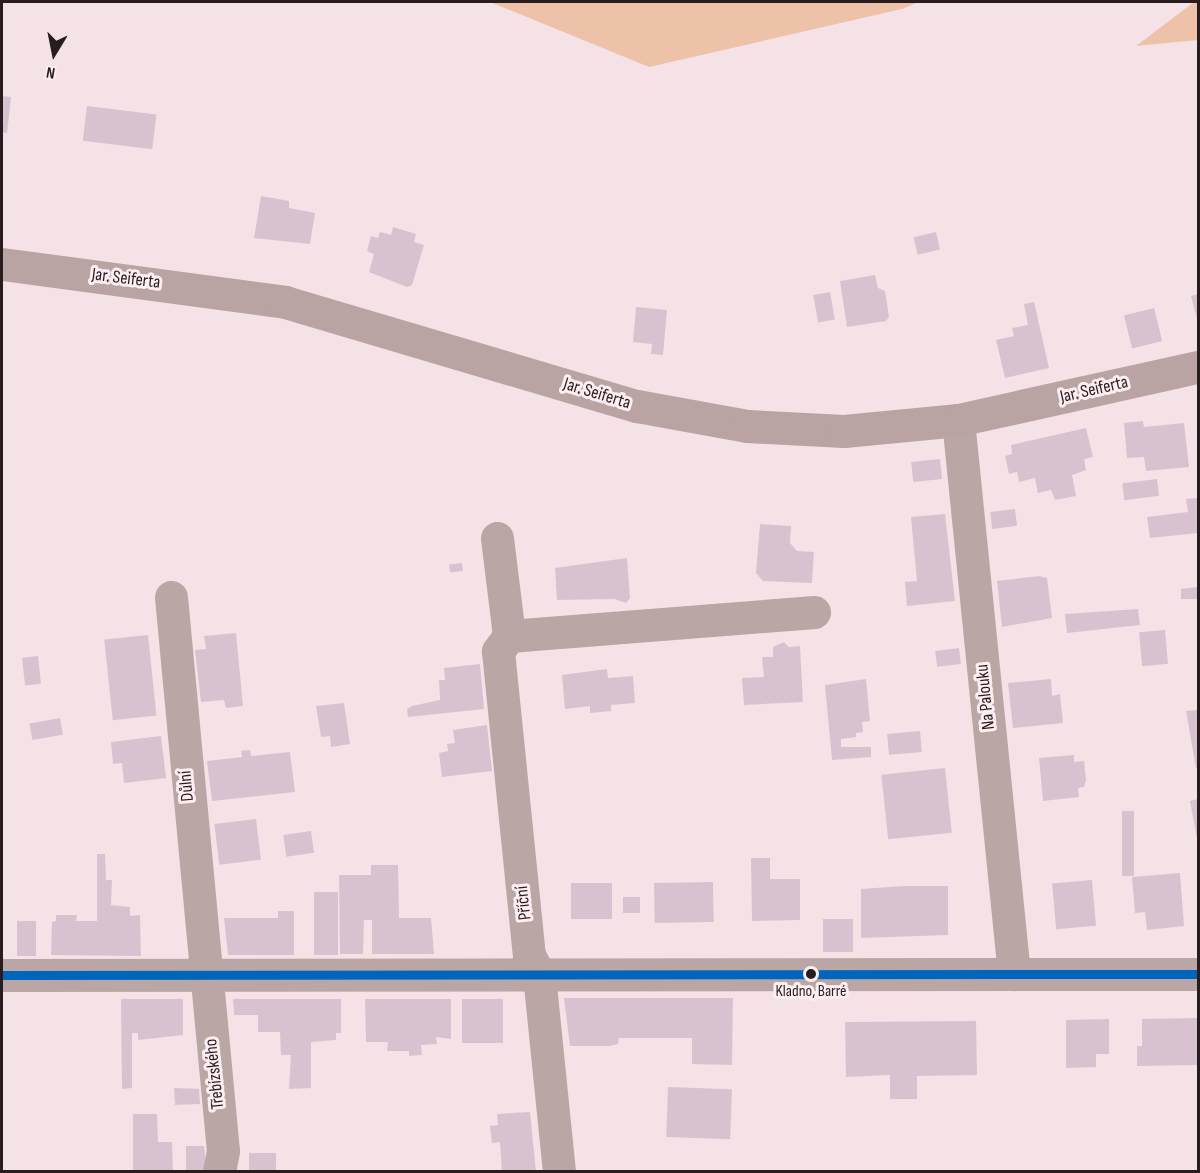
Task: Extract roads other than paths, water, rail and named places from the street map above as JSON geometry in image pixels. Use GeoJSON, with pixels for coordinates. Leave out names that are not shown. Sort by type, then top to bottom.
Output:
{"type":"FeatureCollection","features":[{"type":"Feature","properties":{"kind":"street","name":"Jar. Seiferta"},"geometry":{"type":"LineString","coordinates":[[2,264],[285,302],[637,406],[747,426],[844,431],[958,420],[1198,367]]}},
{"type":"Feature","properties":{"kind":"street","name":"Na Palouku"},"geometry":{"type":"LineString","coordinates":[[958,420],[1014,974]]}},
{"type":"Feature","properties":{"kind":"street","name":"Příční"},"geometry":{"type":"LineString","coordinates":[[497,538],[509,636],[498,651],[529,955],[540,975],[559,1172]]}},
{"type":"Feature","properties":{"kind":"street","name":"Důlní"},"geometry":{"type":"LineString","coordinates":[[171,597],[204,975]]}},
{"type":"Feature","properties":{"kind":"street"},"geometry":{"type":"LineString","coordinates":[[509,636],[814,612]]}},
{"type":"Feature","properties":{"kind":"street"},"geometry":{"type":"LineString","coordinates":[[2,975],[1198,974]]}},
{"type":"Feature","properties":{"kind":"street","name":"Třebízského"},"geometry":{"type":"LineString","coordinates":[[204,975],[223,1151],[219,1172]]}},
{"type":"Feature","properties":{"kind":"place","name":"Kladno, Barré"},"geometry":{"type":"Point","coordinates":[811,974]}}]}
